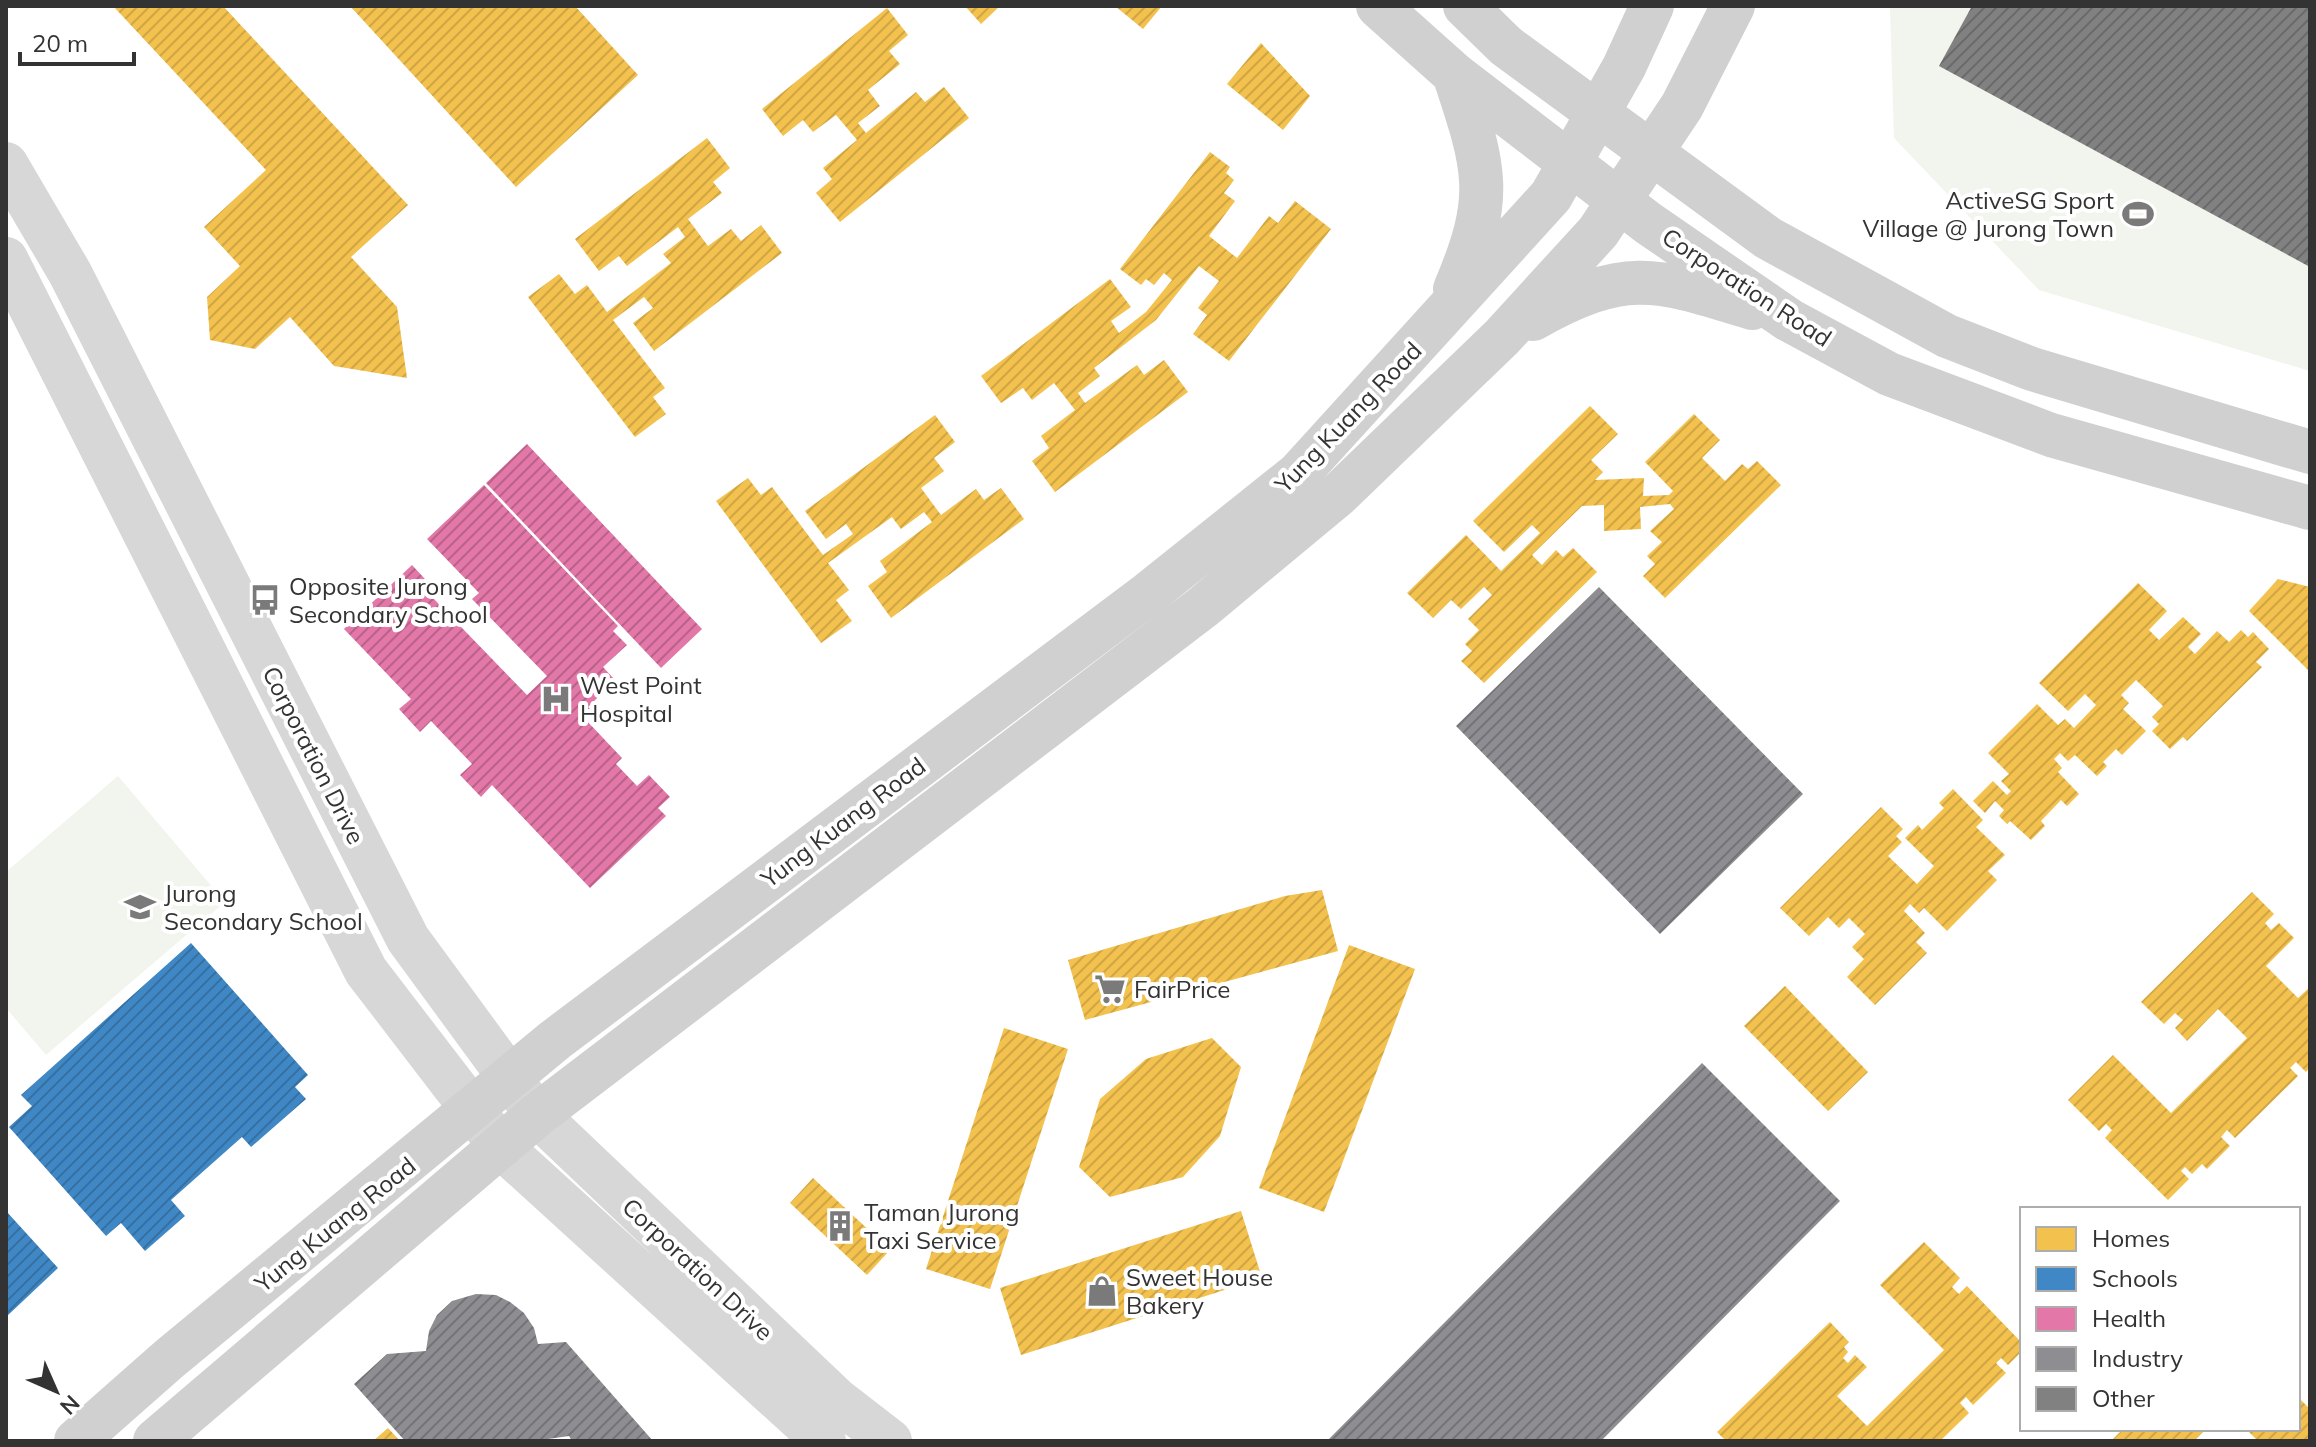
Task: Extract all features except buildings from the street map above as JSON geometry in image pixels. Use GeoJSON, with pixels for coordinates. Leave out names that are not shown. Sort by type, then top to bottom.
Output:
{"type":"FeatureCollection","features":[{"type":"Feature","properties":{"kind":"street","name":"Corporation Road"},"geometry":{"type":"LineString","coordinates":[[1378,6],[1454,74],[1619,200],[1789,320],[1889,374],[2051,435],[2310,508]]}},
{"type":"Feature","properties":{"kind":"street"},"geometry":{"type":"LineString","coordinates":[[1465,6],[1506,46],[1768,238],[1947,336],[2032,369],[2310,452]]}},
{"type":"Feature","properties":{"kind":"street","name":"Yung Kuang Road"},"geometry":{"type":"LineString","coordinates":[[76,1441],[169,1359],[508,1077],[1229,531],[1298,474],[1551,196],[1598,113],[1652,6]]}},
{"type":"Feature","properties":{"kind":"street","name":"Yung Kuang Road"},"geometry":{"type":"LineString","coordinates":[[155,1441],[537,1115],[1203,607],[1339,494],[1502,337],[1563,273],[1619,200],[1682,106],[1733,6]]}},
{"type":"Feature","properties":{"kind":"street"},"geometry":{"type":"LineString","coordinates":[[1443,317],[1476,239],[1482,202],[1483,173],[1476,139],[1454,74]]}},
{"type":"Feature","properties":{"kind":"street","name":"Corporation Drive"},"geometry":{"type":"LineString","coordinates":[[6,164],[70,273],[408,939],[537,1115],[837,1400],[890,1441]]}},
{"type":"Feature","properties":{"kind":"street","name":"Corporation Drive"},"geometry":{"type":"LineString","coordinates":[[6,259],[366,971],[501,1147],[824,1441]]}},
{"type":"Feature","properties":{"kind":"street"},"geometry":{"type":"LineString","coordinates":[[1502,337],[1575,296],[1630,280],[1680,285],[1789,320]]}},
{"type":"Feature","properties":{"kind":"shaded area","name":"ActiveSG Sport Village @ Jurong Town"},"geometry":{"type":"Polygon","coordinates":[[[1890,6],[2310,6],[2310,371],[2039,290],[1894,138],[1890,6]]]}},
{"type":"Feature","properties":{"kind":"shaded area"},"geometry":{"type":"Polygon","coordinates":[[[118,776],[225,902],[46,1055],[6,1008],[6,872],[118,776]]]}},
{"type":"Feature","properties":{"kind":"place","name":"ActiveSG Sport Village @ Jurong Town"},"geometry":{"type":"Point","coordinates":[2138,214]}},
{"type":"Feature","properties":{"kind":"place","name":"Opposite Jurong Secondary School"},"geometry":{"type":"Point","coordinates":[265,600]}},
{"type":"Feature","properties":{"kind":"place","name":"West Point Hospital"},"geometry":{"type":"Point","coordinates":[556,699]}},
{"type":"Feature","properties":{"kind":"place","name":"Jurong Secondary School"},"geometry":{"type":"Point","coordinates":[140,907]}},
{"type":"Feature","properties":{"kind":"place","name":"FairPrice"},"geometry":{"type":"Point","coordinates":[1110,989]}},
{"type":"Feature","properties":{"kind":"place","name":"Taman Jurong Taxi Service"},"geometry":{"type":"Point","coordinates":[840,1226]}},
{"type":"Feature","properties":{"kind":"place","name":"Sweet House Bakery"},"geometry":{"type":"Point","coordinates":[1102,1291]}}]}
